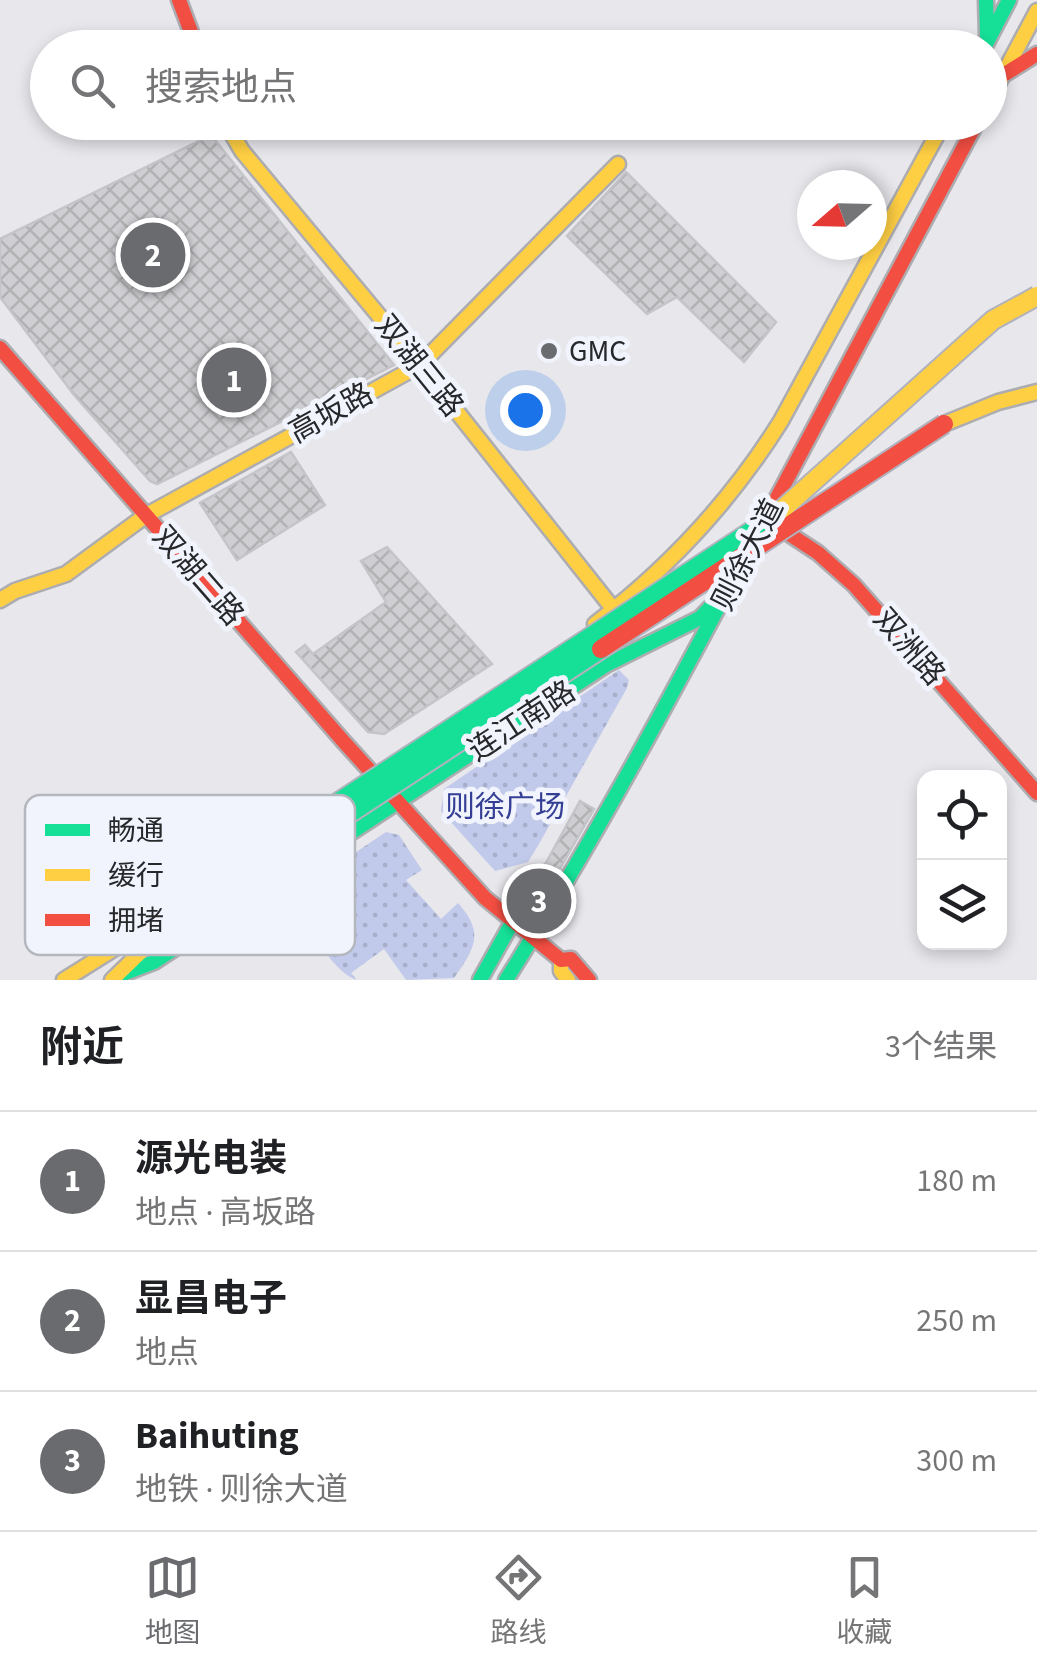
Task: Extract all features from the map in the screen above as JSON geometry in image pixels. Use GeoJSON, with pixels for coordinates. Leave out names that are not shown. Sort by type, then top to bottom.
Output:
{"type":"FeatureCollection","features":[{"type":"Feature","properties":{"kind":"main road"},"geometry":{"type":"LineString","coordinates":[[179,0],[190,30]]}},
{"type":"Feature","properties":{"kind":"main road"},"geometry":{"type":"LineString","coordinates":[[985,30],[986,0]]}},
{"type":"Feature","properties":{"kind":"main road"},"geometry":{"type":"LineString","coordinates":[[993,30],[1008,0]]}},
{"type":"Feature","properties":{"kind":"main road"},"geometry":{"type":"LineString","coordinates":[[1007,67],[1037,11]]}},
{"type":"Feature","properties":{"kind":"main road"},"geometry":{"type":"LineString","coordinates":[[1007,73],[1037,54]]}},
{"type":"Feature","properties":{"kind":"main road","name":"双湖三路"},"geometry":{"type":"LineString","coordinates":[[235,140],[614,610]]}},
{"type":"Feature","properties":{"kind":"main road","name":"则徐大道"},"geometry":{"type":"LineString","coordinates":[[614,610],[689,544],[750,469],[781,421],[934,140]]}},
{"type":"Feature","properties":{"kind":"main road","name":"则徐大道"},"geometry":{"type":"LineString","coordinates":[[506,980],[694,652],[714,624],[727,590],[967,140]]}},
{"type":"Feature","properties":{"kind":"main road","name":"高坂路"},"geometry":{"type":"LineString","coordinates":[[0,600],[66,574],[145,516],[420,365],[618,164]]}},
{"type":"Feature","properties":{"kind":"main road"},"geometry":{"type":"LineString","coordinates":[[355,797],[782,512],[993,320],[1037,296]]}},
{"type":"Feature","properties":{"kind":"main road","name":"双湖二路"},"geometry":{"type":"LineString","coordinates":[[0,348],[485,898],[562,960],[571,959],[589,980]]}},
{"type":"Feature","properties":{"kind":"main road"},"geometry":{"type":"LineString","coordinates":[[355,803],[944,424],[998,402],[1037,392]]}},
{"type":"Feature","properties":{"kind":"main road","name":"双洲路"},"geometry":{"type":"LineString","coordinates":[[765,520],[797,537],[834,566],[1037,793]]}},
{"type":"Feature","properties":{"kind":"main road","name":"连江南路"},"geometry":{"type":"LineString","coordinates":[[355,830],[606,665],[700,618],[727,590]]}},
{"type":"Feature","properties":{"kind":"main road","name":"连江南路"},"geometry":{"type":"LineString","coordinates":[[336,795],[614,610]]}},
{"type":"Feature","properties":{"kind":"main road"},"geometry":{"type":"LineString","coordinates":[[480,980],[513,920]]}},
{"type":"Feature","properties":{"kind":"main road","name":"连江南路"},"geometry":{"type":"LineString","coordinates":[[64,980],[101,955]]}},
{"type":"Feature","properties":{"kind":"main road"},"geometry":{"type":"LineString","coordinates":[[116,978],[132,955]]}},
{"type":"Feature","properties":{"kind":"main road","name":"连江南路"},"geometry":{"type":"LineString","coordinates":[[116,978],[165,955]]}},
{"type":"Feature","properties":{"kind":"main road"},"geometry":{"type":"LineString","coordinates":[[562,960],[561,971],[568,980]]}},
{"type":"Feature","properties":{"kind":"green space","name":"则徐广场"},"geometry":{"type":"Polygon","coordinates":[[[619,670],[629,680],[627,688],[528,862],[495,871],[441,811],[444,789],[619,670]]]}},
{"type":"Feature","properties":{"kind":"green space"},"geometry":{"type":"Polygon","coordinates":[[[386,832],[399,835],[422,870],[406,880],[441,919],[458,903],[466,913],[474,940],[454,978],[406,980],[384,949],[351,973],[357,980],[329,957],[355,955],[355,853],[386,832]]]}},
{"type":"Feature","properties":{"kind":"building"},"geometry":{"type":"Polygon","coordinates":[[[201,140],[215,140],[394,365],[157,484],[150,481],[74,395],[0,297],[0,239],[201,140]]]}},
{"type":"Feature","properties":{"kind":"building"},"geometry":{"type":"Polygon","coordinates":[[[626,172],[776,322],[744,362],[677,297],[647,314],[567,236],[626,172]]]}},
{"type":"Feature","properties":{"kind":"building"},"geometry":{"type":"Polygon","coordinates":[[[291,452],[325,505],[237,560],[200,503],[291,452]]]}},
{"type":"Feature","properties":{"kind":"building"},"geometry":{"type":"Polygon","coordinates":[[[387,547],[492,664],[384,734],[368,732],[296,652],[305,645],[313,654],[386,602],[361,561],[387,547]]]}},
{"type":"Feature","properties":{"kind":"building"},"geometry":{"type":"Polygon","coordinates":[[[580,801],[594,809],[530,921],[519,912],[580,801]]]}},
{"type":"Feature","properties":{"kind":"traffic: fast"},"geometry":{"type":"LineString","coordinates":[[986,0],[987,30]]}},
{"type":"Feature","properties":{"kind":"traffic: fast"},"geometry":{"type":"LineString","coordinates":[[993,30],[1009,0]]}},
{"type":"Feature","properties":{"kind":"traffic: fast"},"geometry":{"type":"LineString","coordinates":[[349,795],[776,515]]}},
{"type":"Feature","properties":{"kind":"traffic: fast"},"geometry":{"type":"LineString","coordinates":[[506,980],[600,822],[747,553]]}},
{"type":"Feature","properties":{"kind":"traffic: fast"},"geometry":{"type":"LineString","coordinates":[[355,830],[606,665],[700,618],[721,596]]}},
{"type":"Feature","properties":{"kind":"traffic: fast"},"geometry":{"type":"LineString","coordinates":[[355,810],[601,649]]}},
{"type":"Feature","properties":{"kind":"traffic: fast"},"geometry":{"type":"LineString","coordinates":[[480,980],[513,921]]}},
{"type":"Feature","properties":{"kind":"traffic: fast"},"geometry":{"type":"LineString","coordinates":[[120,975],[165,955]]}},
{"type":"Feature","properties":{"kind":"traffic: slow"},"geometry":{"type":"LineString","coordinates":[[1007,67],[1037,11]]}},
{"type":"Feature","properties":{"kind":"traffic: slow"},"geometry":{"type":"LineString","coordinates":[[236,140],[614,610]]}},
{"type":"Feature","properties":{"kind":"traffic: slow"},"geometry":{"type":"LineString","coordinates":[[595,624],[674,556],[762,450],[934,140]]}},
{"type":"Feature","properties":{"kind":"traffic: slow"},"geometry":{"type":"LineString","coordinates":[[0,600],[66,574],[145,516],[420,365],[618,164]]}},
{"type":"Feature","properties":{"kind":"traffic: slow"},"geometry":{"type":"LineString","coordinates":[[776,515],[993,320],[1037,296]]}},
{"type":"Feature","properties":{"kind":"traffic: slow"},"geometry":{"type":"LineString","coordinates":[[944,424],[998,402],[1037,392]]}},
{"type":"Feature","properties":{"kind":"traffic: slow"},"geometry":{"type":"LineString","coordinates":[[64,980],[104,955]]}},
{"type":"Feature","properties":{"kind":"traffic: slow"},"geometry":{"type":"LineString","coordinates":[[112,980],[138,955]]}},
{"type":"Feature","properties":{"kind":"traffic: slow"},"geometry":{"type":"LineString","coordinates":[[561,960],[561,971],[568,980]]}},
{"type":"Feature","properties":{"kind":"traffic: jam"},"geometry":{"type":"LineString","coordinates":[[179,0],[190,30]]}},
{"type":"Feature","properties":{"kind":"traffic: jam"},"geometry":{"type":"LineString","coordinates":[[1007,73],[1037,54]]}},
{"type":"Feature","properties":{"kind":"traffic: jam"},"geometry":{"type":"LineString","coordinates":[[763,524],[967,140]]}},
{"type":"Feature","properties":{"kind":"traffic: jam"},"geometry":{"type":"LineString","coordinates":[[0,348],[485,898],[561,960],[571,959],[589,980]]}},
{"type":"Feature","properties":{"kind":"traffic: jam"},"geometry":{"type":"LineString","coordinates":[[601,649],[944,424]]}},
{"type":"Feature","properties":{"kind":"traffic: jam"},"geometry":{"type":"LineString","coordinates":[[777,526],[818,553],[854,585],[1037,793]]}},
{"type":"Feature","properties":{"kind":"place","name":"显昌电子"},"geometry":{"type":"Point","coordinates":[153,255]}},
{"type":"Feature","properties":{"kind":"place","name":"GMC"},"geometry":{"type":"Point","coordinates":[549,351]}},
{"type":"Feature","properties":{"kind":"place","name":"源光电装"},"geometry":{"type":"Point","coordinates":[234,380]}},
{"type":"Feature","properties":{"kind":"place","name":"Baihuting"},"geometry":{"type":"Point","coordinates":[539,901]}}]}
